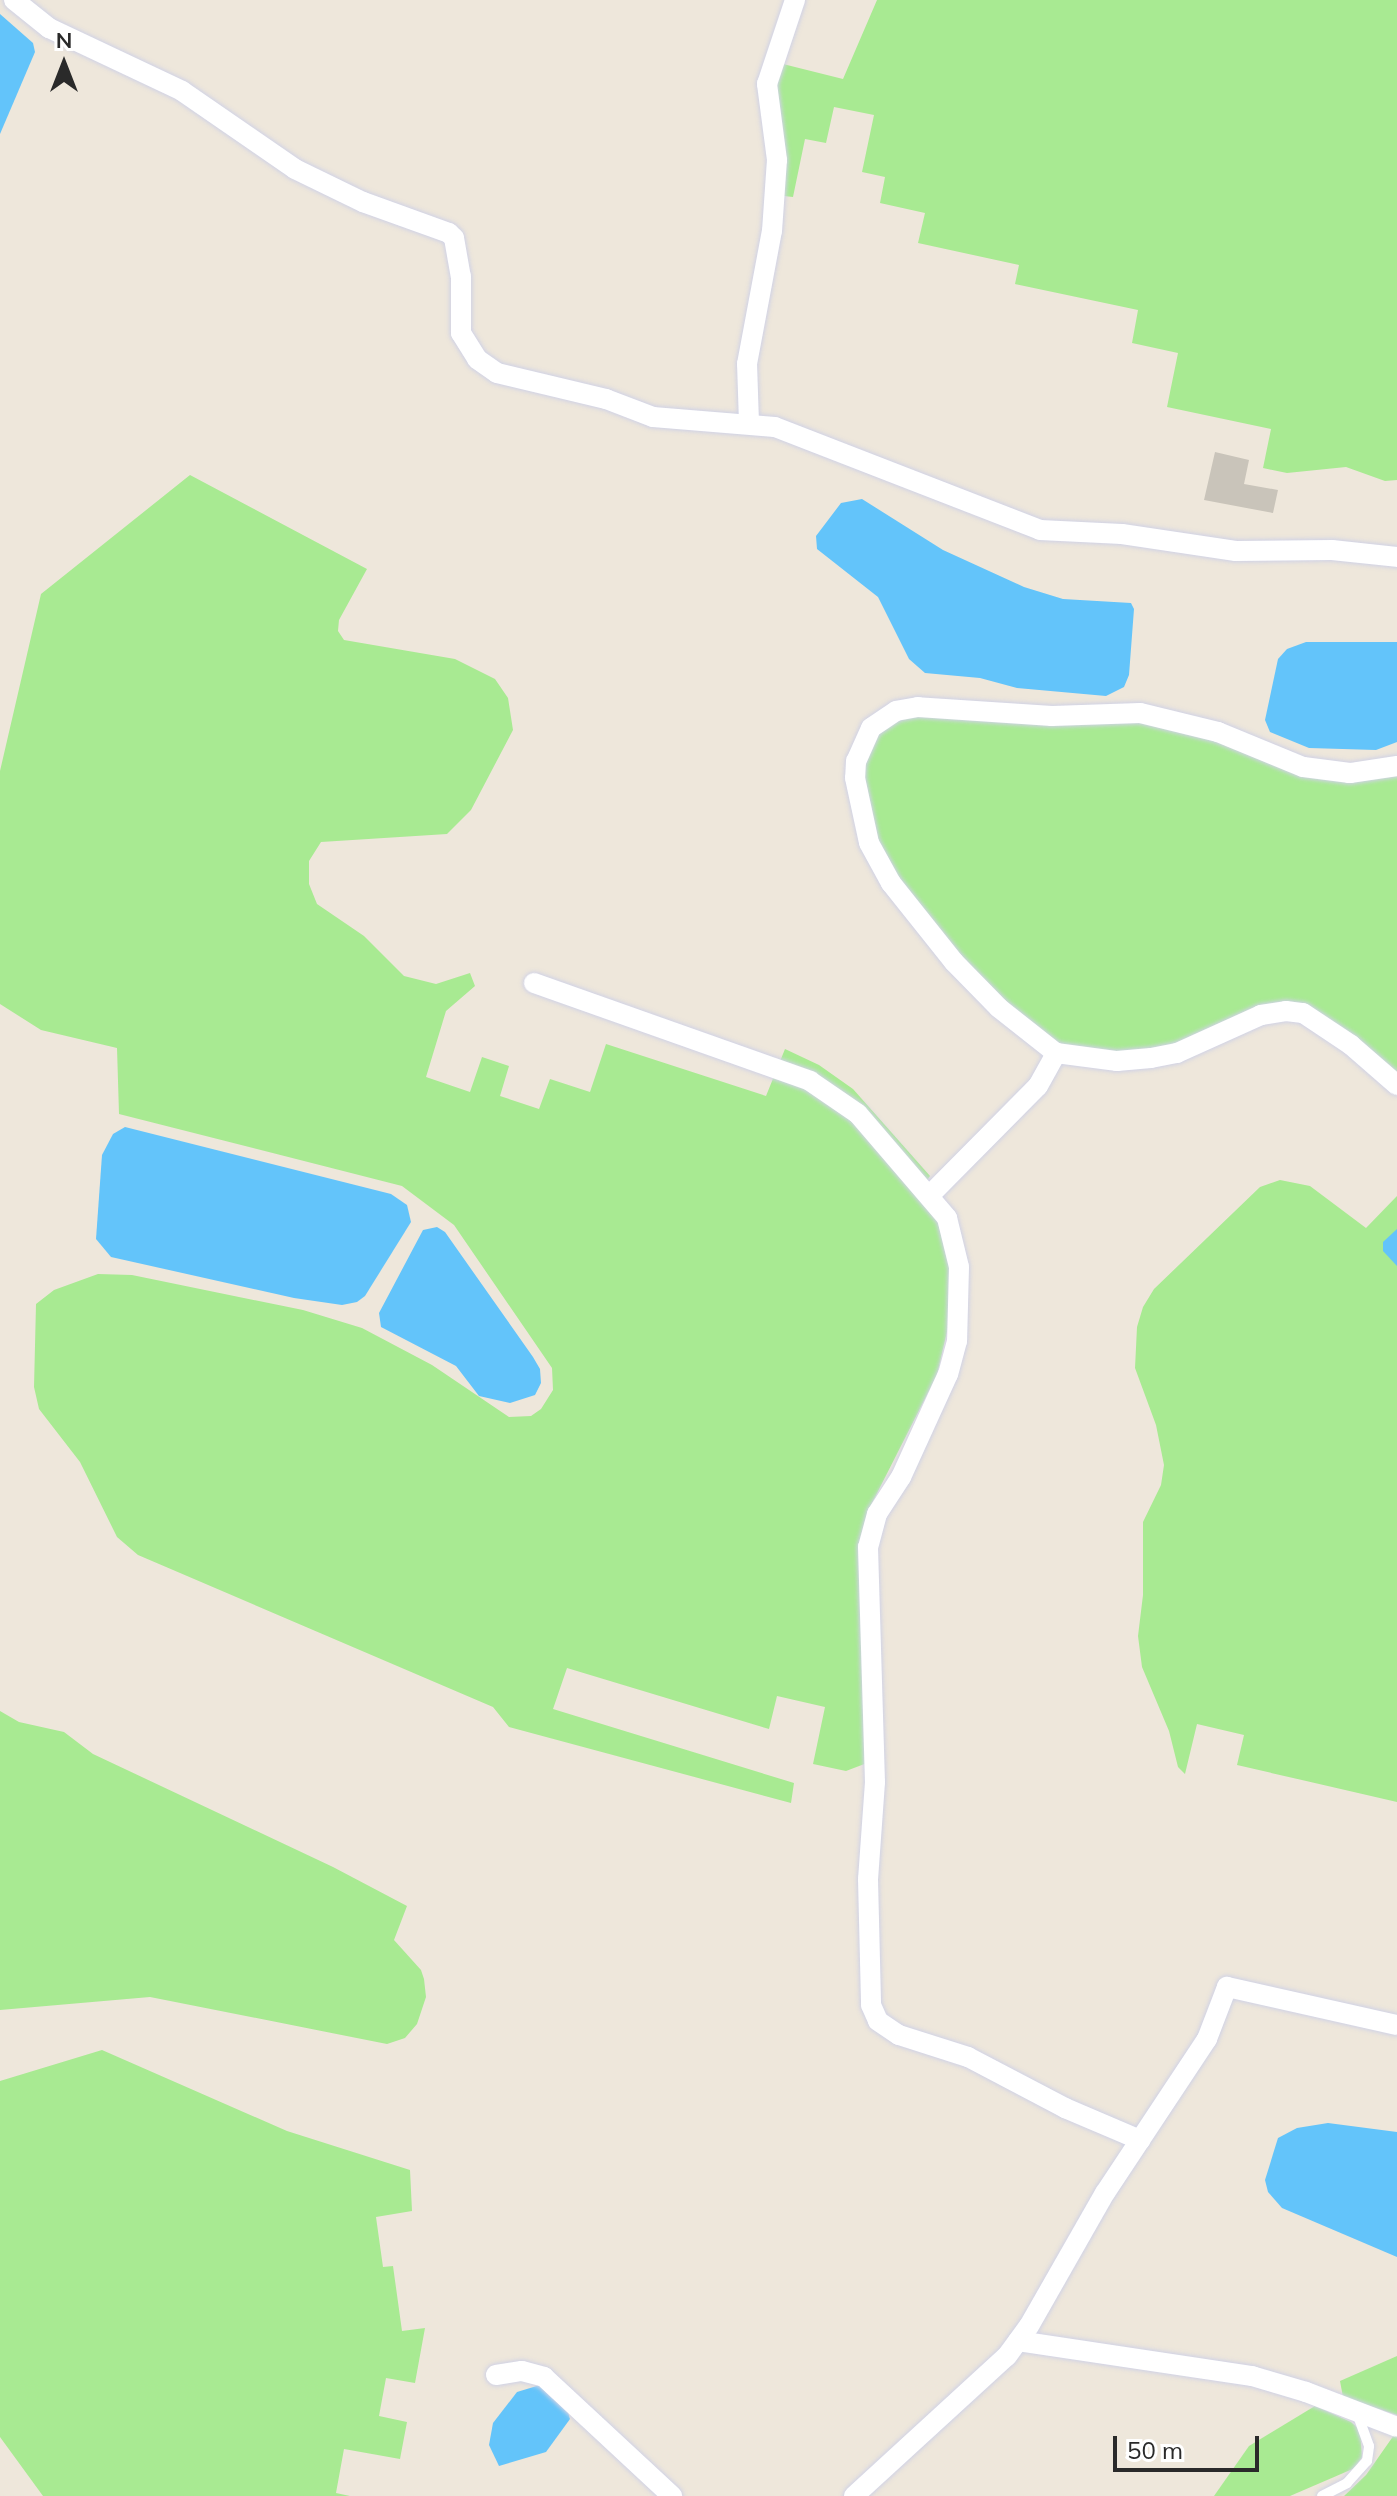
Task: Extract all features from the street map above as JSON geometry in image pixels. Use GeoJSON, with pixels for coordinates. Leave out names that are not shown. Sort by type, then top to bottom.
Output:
{"type":"FeatureCollection","features":[{"type":"Feature","properties":{"kind":"street"},"geometry":{"type":"LineString","coordinates":[[14,0],[49,28],[182,91],[295,169],[363,202],[449,233],[454,238],[461,276],[461,333],[477,359],[486,367],[520,380],[606,399],[653,417],[775,427],[1040,530],[1122,534],[1236,551],[1332,550],[1397,557]]}},
{"type":"Feature","properties":{"kind":"street"},"geometry":{"type":"LineString","coordinates":[[749,423],[747,364],[772,231],[777,160],[767,84],[795,0]]}},
{"type":"Feature","properties":{"kind":"street"},"geometry":{"type":"LineString","coordinates":[[1397,766],[1350,773],[1303,767],[1218,732],[1140,713],[1052,716],[918,707],[896,711],[877,722],[862,743],[855,778],[875,858],[954,962],[999,1008],[1056,1053],[1117,1061],[1151,1058],[1177,1053],[1261,1015],[1286,1011],[1303,1013],[1351,1045],[1397,1085]]}},
{"type":"Feature","properties":{"kind":"street"},"geometry":{"type":"LineString","coordinates":[[534,983],[810,1081],[858,1114],[947,1218],[957,1250],[957,1341],[948,1374],[901,1477],[877,1514],[868,1547],[875,1782],[868,1879],[871,2005],[878,2021],[899,2035],[968,2057],[1065,2108],[1140,2140]]}},
{"type":"Feature","properties":{"kind":"street"},"geometry":{"type":"LineString","coordinates":[[930,1195],[1038,1086],[1056,1053]]}},
{"type":"Feature","properties":{"kind":"street"},"geometry":{"type":"LineString","coordinates":[[854,2496],[1007,2356],[1018,2341],[1140,2140],[1207,2039],[1227,1987],[1397,2025]]}},
{"type":"Feature","properties":{"kind":"street"},"geometry":{"type":"LineString","coordinates":[[1018,2341],[1221,2369],[1306,2392],[1397,2427]]}},
{"type":"Feature","properties":{"kind":"street"},"geometry":{"type":"LineString","coordinates":[[496,2375],[522,2371],[544,2377],[672,2496]]}},
{"type":"Feature","properties":{"kind":"lane"},"geometry":{"type":"LineString","coordinates":[[1322,2496],[1347,2483],[1367,2461],[1369,2446],[1357,2412]]}},
{"type":"Feature","properties":{"kind":"green space"},"geometry":{"type":"Polygon","coordinates":[[[877,0],[1397,0],[1397,480],[1385,481],[1346,467],[1287,473],[1263,468],[1271,429],[1167,407],[1178,353],[1132,343],[1138,310],[1015,284],[1019,265],[918,243],[925,213],[880,203],[885,177],[862,172],[874,115],[834,107],[826,143],[805,139],[793,197],[784,196],[775,80],[783,64],[843,79],[877,0]]]}},
{"type":"Feature","properties":{"kind":"green space"},"geometry":{"type":"Polygon","coordinates":[[[190,475],[367,569],[339,620],[338,631],[344,640],[455,659],[495,679],[508,698],[513,730],[471,810],[447,834],[321,842],[309,861],[309,884],[317,904],[364,936],[404,976],[436,984],[470,973],[475,986],[446,1011],[426,1077],[470,1092],[482,1057],[509,1066],[500,1096],[539,1109],[550,1079],[590,1092],[606,1044],[766,1096],[785,1049],[819,1065],[853,1089],[930,1176],[919,1192],[937,1219],[951,1270],[952,1310],[937,1375],[868,1511],[859,1542],[867,1763],[846,1771],[813,1764],[825,1707],[777,1696],[769,1729],[567,1668],[553,1709],[794,1783],[791,1803],[509,1727],[493,1707],[138,1555],[117,1537],[80,1462],[39,1409],[34,1387],[36,1304],[54,1290],[98,1274],[132,1275],[303,1310],[362,1328],[432,1365],[509,1417],[531,1416],[541,1409],[553,1390],[552,1368],[454,1225],[402,1186],[119,1114],[117,1048],[41,1030],[0,1004],[0,771],[41,594],[190,475]]]}},
{"type":"Feature","properties":{"kind":"green space"},"geometry":{"type":"Polygon","coordinates":[[[918,713],[1118,718],[1217,738],[1302,773],[1397,773],[1397,1077],[1305,1008],[1175,1048],[1117,1055],[1058,1047],[1040,1035],[959,958],[880,856],[862,762],[881,727],[918,713]]]}},
{"type":"Feature","properties":{"kind":"green space"},"geometry":{"type":"Polygon","coordinates":[[[1280,1180],[1310,1186],[1366,1228],[1397,1196],[1397,1802],[1237,1765],[1244,1735],[1197,1724],[1185,1774],[1178,1767],[1169,1731],[1142,1667],[1138,1636],[1143,1595],[1143,1522],[1161,1485],[1164,1465],[1156,1425],[1135,1368],[1137,1327],[1143,1307],[1154,1289],[1260,1187],[1280,1180]]]}},
{"type":"Feature","properties":{"kind":"green space"},"geometry":{"type":"Polygon","coordinates":[[[0,1711],[19,1722],[64,1732],[93,1754],[333,1867],[407,1906],[394,1940],[421,1970],[424,1979],[426,1997],[417,2024],[405,2038],[387,2044],[150,1997],[0,2010],[0,1711]]]}},
{"type":"Feature","properties":{"kind":"green space"},"geometry":{"type":"Polygon","coordinates":[[[102,2050],[287,2131],[410,2170],[412,2211],[376,2217],[383,2267],[393,2266],[402,2331],[425,2328],[415,2383],[386,2378],[379,2416],[407,2422],[400,2459],[344,2449],[336,2493],[350,2496],[43,2496],[0,2437],[0,2081],[102,2050]]]}},
{"type":"Feature","properties":{"kind":"green space"},"geometry":{"type":"Polygon","coordinates":[[[1397,2356],[1397,2415],[1343,2397],[1340,2381],[1397,2356]]]}},
{"type":"Feature","properties":{"kind":"green space"},"geometry":{"type":"Polygon","coordinates":[[[1315,2406],[1351,2422],[1360,2430],[1362,2457],[1355,2468],[1290,2496],[1214,2496],[1249,2446],[1315,2406]]]}},
{"type":"Feature","properties":{"kind":"green space"},"geometry":{"type":"Polygon","coordinates":[[[1394,2435],[1397,2436],[1397,2496],[1344,2496],[1366,2475],[1394,2435]]]}},
{"type":"Feature","properties":{"kind":"water"},"geometry":{"type":"Polygon","coordinates":[[[0,14],[33,43],[35,52],[0,134],[0,14]]]}},
{"type":"Feature","properties":{"kind":"water"},"geometry":{"type":"Polygon","coordinates":[[[862,499],[943,550],[1024,587],[1063,599],[1131,603],[1134,609],[1129,675],[1124,687],[1106,696],[1017,688],[980,678],[925,673],[909,659],[878,597],[817,549],[816,536],[841,503],[862,499]]]}},
{"type":"Feature","properties":{"kind":"water"},"geometry":{"type":"Polygon","coordinates":[[[1306,642],[1397,642],[1397,742],[1376,750],[1309,748],[1270,732],[1265,720],[1278,659],[1287,649],[1306,642]]]}},
{"type":"Feature","properties":{"kind":"water"},"geometry":{"type":"Polygon","coordinates":[[[125,1127],[391,1194],[407,1205],[411,1222],[365,1296],[357,1302],[342,1305],[294,1298],[111,1257],[96,1239],[102,1155],[113,1134],[125,1127]]]}},
{"type":"Feature","properties":{"kind":"water"},"geometry":{"type":"Polygon","coordinates":[[[437,1227],[445,1232],[540,1369],[541,1383],[535,1395],[510,1403],[479,1396],[456,1366],[381,1327],[379,1313],[423,1230],[437,1227]]]}},
{"type":"Feature","properties":{"kind":"water"},"geometry":{"type":"Polygon","coordinates":[[[1397,1229],[1397,1266],[1383,1251],[1383,1242],[1397,1229]]]}},
{"type":"Feature","properties":{"kind":"water"},"geometry":{"type":"Polygon","coordinates":[[[1328,2123],[1397,2132],[1397,2257],[1282,2208],[1268,2192],[1265,2180],[1278,2138],[1297,2128],[1328,2123]]]}},
{"type":"Feature","properties":{"kind":"water"},"geometry":{"type":"Polygon","coordinates":[[[540,2385],[568,2412],[570,2419],[546,2452],[499,2466],[489,2445],[493,2423],[517,2392],[540,2385]]]}},
{"type":"Feature","properties":{"kind":"building"},"geometry":{"type":"Polygon","coordinates":[[[1215,452],[1249,460],[1244,484],[1278,490],[1273,513],[1204,500],[1215,452]]]}}]}
